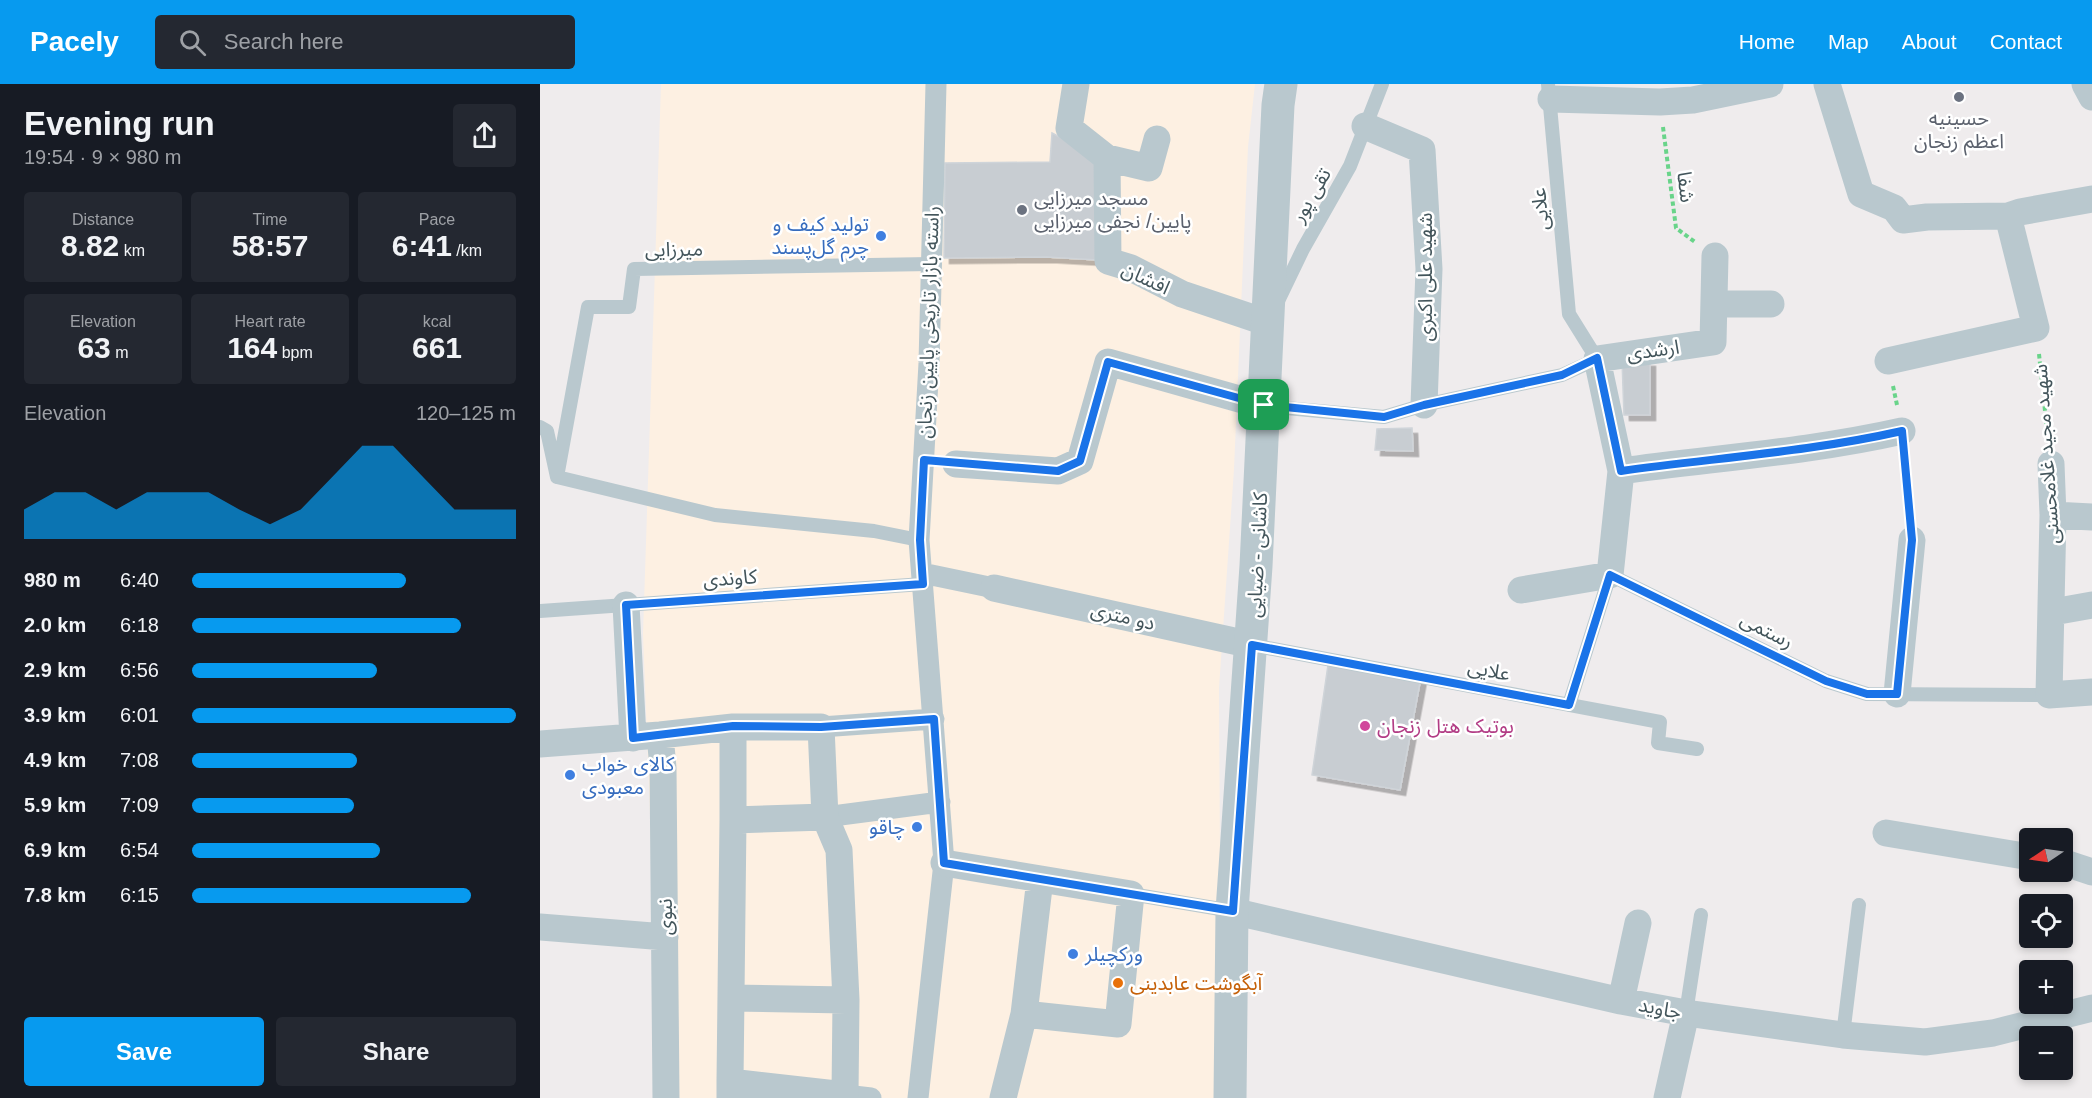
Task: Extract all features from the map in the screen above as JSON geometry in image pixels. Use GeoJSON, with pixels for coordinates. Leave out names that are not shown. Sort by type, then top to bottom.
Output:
{"type":"FeatureCollection","features":[{"type":"Feature","properties":{"kind":"street","name":"راسته بازار تاریخی پایین زنجان"},"geometry":{"type":"LineString","coordinates":[[918,1098],[944,863],[920,540],[929,363],[936,84]]}},
{"type":"Feature","properties":{"kind":"street"},"geometry":{"type":"LineString","coordinates":[[1076,84],[1069,128],[1107,158],[1149,168],[1157,139]]}},
{"type":"Feature","properties":{"kind":"street","name":"کاشانی - ضیایی"},"geometry":{"type":"LineString","coordinates":[[1230,1098],[1233,911],[1252,645],[1278,105],[1281,84]]}},
{"type":"Feature","properties":{"kind":"street"},"geometry":{"type":"LineString","coordinates":[[1550,91],[1660,102],[1693,100],[1770,84]]}},
{"type":"Feature","properties":{"kind":"street"},"geometry":{"type":"LineString","coordinates":[[1827,84],[1861,194],[1894,208],[1903,220],[2008,216],[2092,199]]}},
{"type":"Feature","properties":{"kind":"street"},"geometry":{"type":"LineString","coordinates":[[2085,84],[2092,97]]}},
{"type":"Feature","properties":{"kind":"street","name":"شهید علی اکبری"},"geometry":{"type":"LineString","coordinates":[[1365,126],[1422,150],[1429,269],[1424,405]]}},
{"type":"Feature","properties":{"kind":"street","name":"افشان"},"geometry":{"type":"LineString","coordinates":[[1107,158],[1108,261],[1131,268],[1182,294],[1268,323]]}},
{"type":"Feature","properties":{"kind":"street"},"geometry":{"type":"LineString","coordinates":[[1888,361],[2036,328],[2008,216]]}},
{"type":"Feature","properties":{"kind":"street","name":"ارشدی"},"geometry":{"type":"LineString","coordinates":[[1597,358],[1713,342],[1715,256]]}},
{"type":"Feature","properties":{"kind":"street"},"geometry":{"type":"LineString","coordinates":[[1714,304],[1771,304]]}},
{"type":"Feature","properties":{"kind":"street"},"geometry":{"type":"LineString","coordinates":[[1521,590],[1610,575],[1621,471],[1597,358]]}},
{"type":"Feature","properties":{"kind":"street"},"geometry":{"type":"LineString","coordinates":[[924,460],[1058,471],[1080,461],[1108,362],[1264,405]]}},
{"type":"Feature","properties":{"kind":"street"},"geometry":{"type":"LineString","coordinates":[[1621,471],[1681,462],[1751,456],[1902,431]]}},
{"type":"Feature","properties":{"kind":"street","name":"شهید مجید غلامحسنی"},"geometry":{"type":"LineString","coordinates":[[2049,695],[2053,612],[2053,515],[2050,464]]}},
{"type":"Feature","properties":{"kind":"street"},"geometry":{"type":"LineString","coordinates":[[2053,515],[2092,517]]}},
{"type":"Feature","properties":{"kind":"street"},"geometry":{"type":"LineString","coordinates":[[1897,694],[1912,540]]}},
{"type":"Feature","properties":{"kind":"street"},"geometry":{"type":"LineString","coordinates":[[923,578],[994,588]]}},
{"type":"Feature","properties":{"kind":"street","name":"دو متری"},"geometry":{"type":"LineString","coordinates":[[994,588],[1252,645]]}},
{"type":"Feature","properties":{"kind":"street"},"geometry":{"type":"LineString","coordinates":[[626,605],[633,738]]}},
{"type":"Feature","properties":{"kind":"street"},"geometry":{"type":"LineString","coordinates":[[2053,612],[2092,605]]}},
{"type":"Feature","properties":{"kind":"street"},"geometry":{"type":"LineString","coordinates":[[2049,695],[2092,692]]}},
{"type":"Feature","properties":{"kind":"street"},"geometry":{"type":"LineString","coordinates":[[540,744],[633,738],[733,726],[821,727],[934,719]]}},
{"type":"Feature","properties":{"kind":"street"},"geometry":{"type":"LineString","coordinates":[[733,726],[730,1090],[858,1097],[846,1000],[839,850],[825,817],[821,727]]}},
{"type":"Feature","properties":{"kind":"street","name":"نبوی"},"geometry":{"type":"LineString","coordinates":[[660,735],[663,768],[666,1098]]}},
{"type":"Feature","properties":{"kind":"street"},"geometry":{"type":"LineString","coordinates":[[734,820],[825,817],[940,802]]}},
{"type":"Feature","properties":{"kind":"street"},"geometry":{"type":"LineString","coordinates":[[1886,833],[2019,855]]}},
{"type":"Feature","properties":{"kind":"street"},"geometry":{"type":"LineString","coordinates":[[944,863],[1131,894],[1118,1024],[1024,1014]]}},
{"type":"Feature","properties":{"kind":"street"},"geometry":{"type":"LineString","coordinates":[[2073,866],[2092,872]]}},
{"type":"Feature","properties":{"kind":"street"},"geometry":{"type":"LineString","coordinates":[[1003,1098],[1024,1014],[1040,879]]}},
{"type":"Feature","properties":{"kind":"street","name":"جاوید"},"geometry":{"type":"LineString","coordinates":[[1233,911],[1621,1001],[1686,1013],[1843,1035],[1926,1042],[1993,1033],[2092,1008]]}},
{"type":"Feature","properties":{"kind":"street"},"geometry":{"type":"LineString","coordinates":[[1621,1001],[1638,923]]}},
{"type":"Feature","properties":{"kind":"street"},"geometry":{"type":"LineString","coordinates":[[540,927],[665,937]]}},
{"type":"Feature","properties":{"kind":"street"},"geometry":{"type":"LineString","coordinates":[[731,998],[846,1000]]}},
{"type":"Feature","properties":{"kind":"street"},"geometry":{"type":"LineString","coordinates":[[1667,1098],[1686,1013]]}},
{"type":"Feature","properties":{"kind":"lane","name":"تقی پور"},"geometry":{"type":"LineString","coordinates":[[1268,323],[1303,249],[1350,166],[1382,84]]}},
{"type":"Feature","properties":{"kind":"lane","name":"علایی"},"geometry":{"type":"LineString","coordinates":[[1550,91],[1569,314],[1597,358]]}},
{"type":"Feature","properties":{"kind":"lane","name":"میرزایی"},"geometry":{"type":"LineString","coordinates":[[557,477],[588,307],[629,307],[634,269],[931,264]]}},
{"type":"Feature","properties":{"kind":"lane","name":"ارشدی"},"geometry":{"type":"LineString","coordinates":[[1264,405],[1384,417],[1424,405],[1562,375],[1597,358]]}},
{"type":"Feature","properties":{"kind":"lane"},"geometry":{"type":"LineString","coordinates":[[540,427],[547,431],[557,477],[715,514],[874,531],[920,540]]}},
{"type":"Feature","properties":{"kind":"lane"},"geometry":{"type":"LineString","coordinates":[[1569,705],[1610,575]]}},
{"type":"Feature","properties":{"kind":"lane","name":"رستمی"},"geometry":{"type":"LineString","coordinates":[[1610,575],[1826,681],[1867,694],[2049,695]]}},
{"type":"Feature","properties":{"kind":"lane","name":"کاوندی"},"geometry":{"type":"LineString","coordinates":[[540,611],[923,578]]}},
{"type":"Feature","properties":{"kind":"lane","name":"علایی"},"geometry":{"type":"LineString","coordinates":[[1252,645],[1660,722],[1658,743],[1697,749]]}},
{"type":"Feature","properties":{"kind":"lane"},"geometry":{"type":"LineString","coordinates":[[1131,894],[1233,911]]}},
{"type":"Feature","properties":{"kind":"lane"},"geometry":{"type":"LineString","coordinates":[[1843,1035],[1859,905]]}},
{"type":"Feature","properties":{"kind":"lane"},"geometry":{"type":"LineString","coordinates":[[1686,1013],[1701,915]]}},
{"type":"Feature","properties":{"kind":"path","name":"شفا"},"geometry":{"type":"LineString","coordinates":[[1660,102],[1676,228],[1715,256]]}},
{"type":"Feature","properties":{"kind":"path","name":"شهید مجید غلامحسنی"},"geometry":{"type":"LineString","coordinates":[[2036,328],[2050,464]]}},
{"type":"Feature","properties":{"kind":"path"},"geometry":{"type":"LineString","coordinates":[[1888,361],[1902,431],[1912,540]]}},
{"type":"Feature","properties":{"kind":"shaded area"},"geometry":{"type":"Polygon","coordinates":[[[661,84],[1255,84],[1248,147],[1234,469],[1219,688],[1220,855],[1216,1098],[661,1098],[643,634],[661,84]]]}},
{"type":"Feature","properties":{"kind":"building","name":"مسجد میرزایی پایین/ نجفی میرزایی"},"geometry":{"type":"Polygon","coordinates":[[[1052,133],[1101,159],[1098,260],[1047,257],[944,258],[945,163],[1050,162],[1052,133]]]}},
{"type":"Feature","properties":{"kind":"building"},"geometry":{"type":"Polygon","coordinates":[[[1622,361],[1650,361],[1650,415],[1624,415],[1622,361]]]}},
{"type":"Feature","properties":{"kind":"building"},"geometry":{"type":"Polygon","coordinates":[[[1412,428],[1413,451],[1375,450],[1377,429],[1412,428]]]}},
{"type":"Feature","properties":{"kind":"building","name":"بوتیک هتل زنجان"},"geometry":{"type":"Polygon","coordinates":[[[1328,665],[1421,677],[1400,790],[1312,775],[1328,665]]]}},
{"type":"Feature","properties":{"kind":"place","name":"حسینیه اعظم زنجان"},"geometry":{"type":"Point","coordinates":[1959,97]}},
{"type":"Feature","properties":{"kind":"place","name":"مسجد میرزایی پایین/ نجفی میرزایی"},"geometry":{"type":"Point","coordinates":[1022,210]}},
{"type":"Feature","properties":{"kind":"place","name":"تولید کیف و چرم گل‌پسند"},"geometry":{"type":"Point","coordinates":[881,236]}},
{"type":"Feature","properties":{"kind":"place","name":"بوتیک هتل زنجان"},"geometry":{"type":"Point","coordinates":[1365,726]}},
{"type":"Feature","properties":{"kind":"place","name":"کالای خواب معبودی"},"geometry":{"type":"Point","coordinates":[570,775]}},
{"type":"Feature","properties":{"kind":"place","name":"چاقو"},"geometry":{"type":"Point","coordinates":[917,827]}},
{"type":"Feature","properties":{"kind":"place","name":"ورکچیلر"},"geometry":{"type":"Point","coordinates":[1073,954]}},
{"type":"Feature","properties":{"kind":"place","name":"آبگوشت عابدینی"},"geometry":{"type":"Point","coordinates":[1118,983]}},
{"type":"Feature","properties":{"kind":"route"},"geometry":{"type":"LineString","coordinates":[[1597,358],[1621,471],[1681,462],[1751,456],[1902,431],[1912,540],[1897,694],[1867,694],[1826,681],[1610,575],[1569,705],[1252,645],[1233,911],[944,863],[934,719],[821,727],[733,726],[633,738],[626,605],[923,584],[920,540],[924,460],[1058,471],[1080,461],[1108,362],[1264,405],[1384,417],[1424,405],[1562,375],[1597,358]]}}]}
